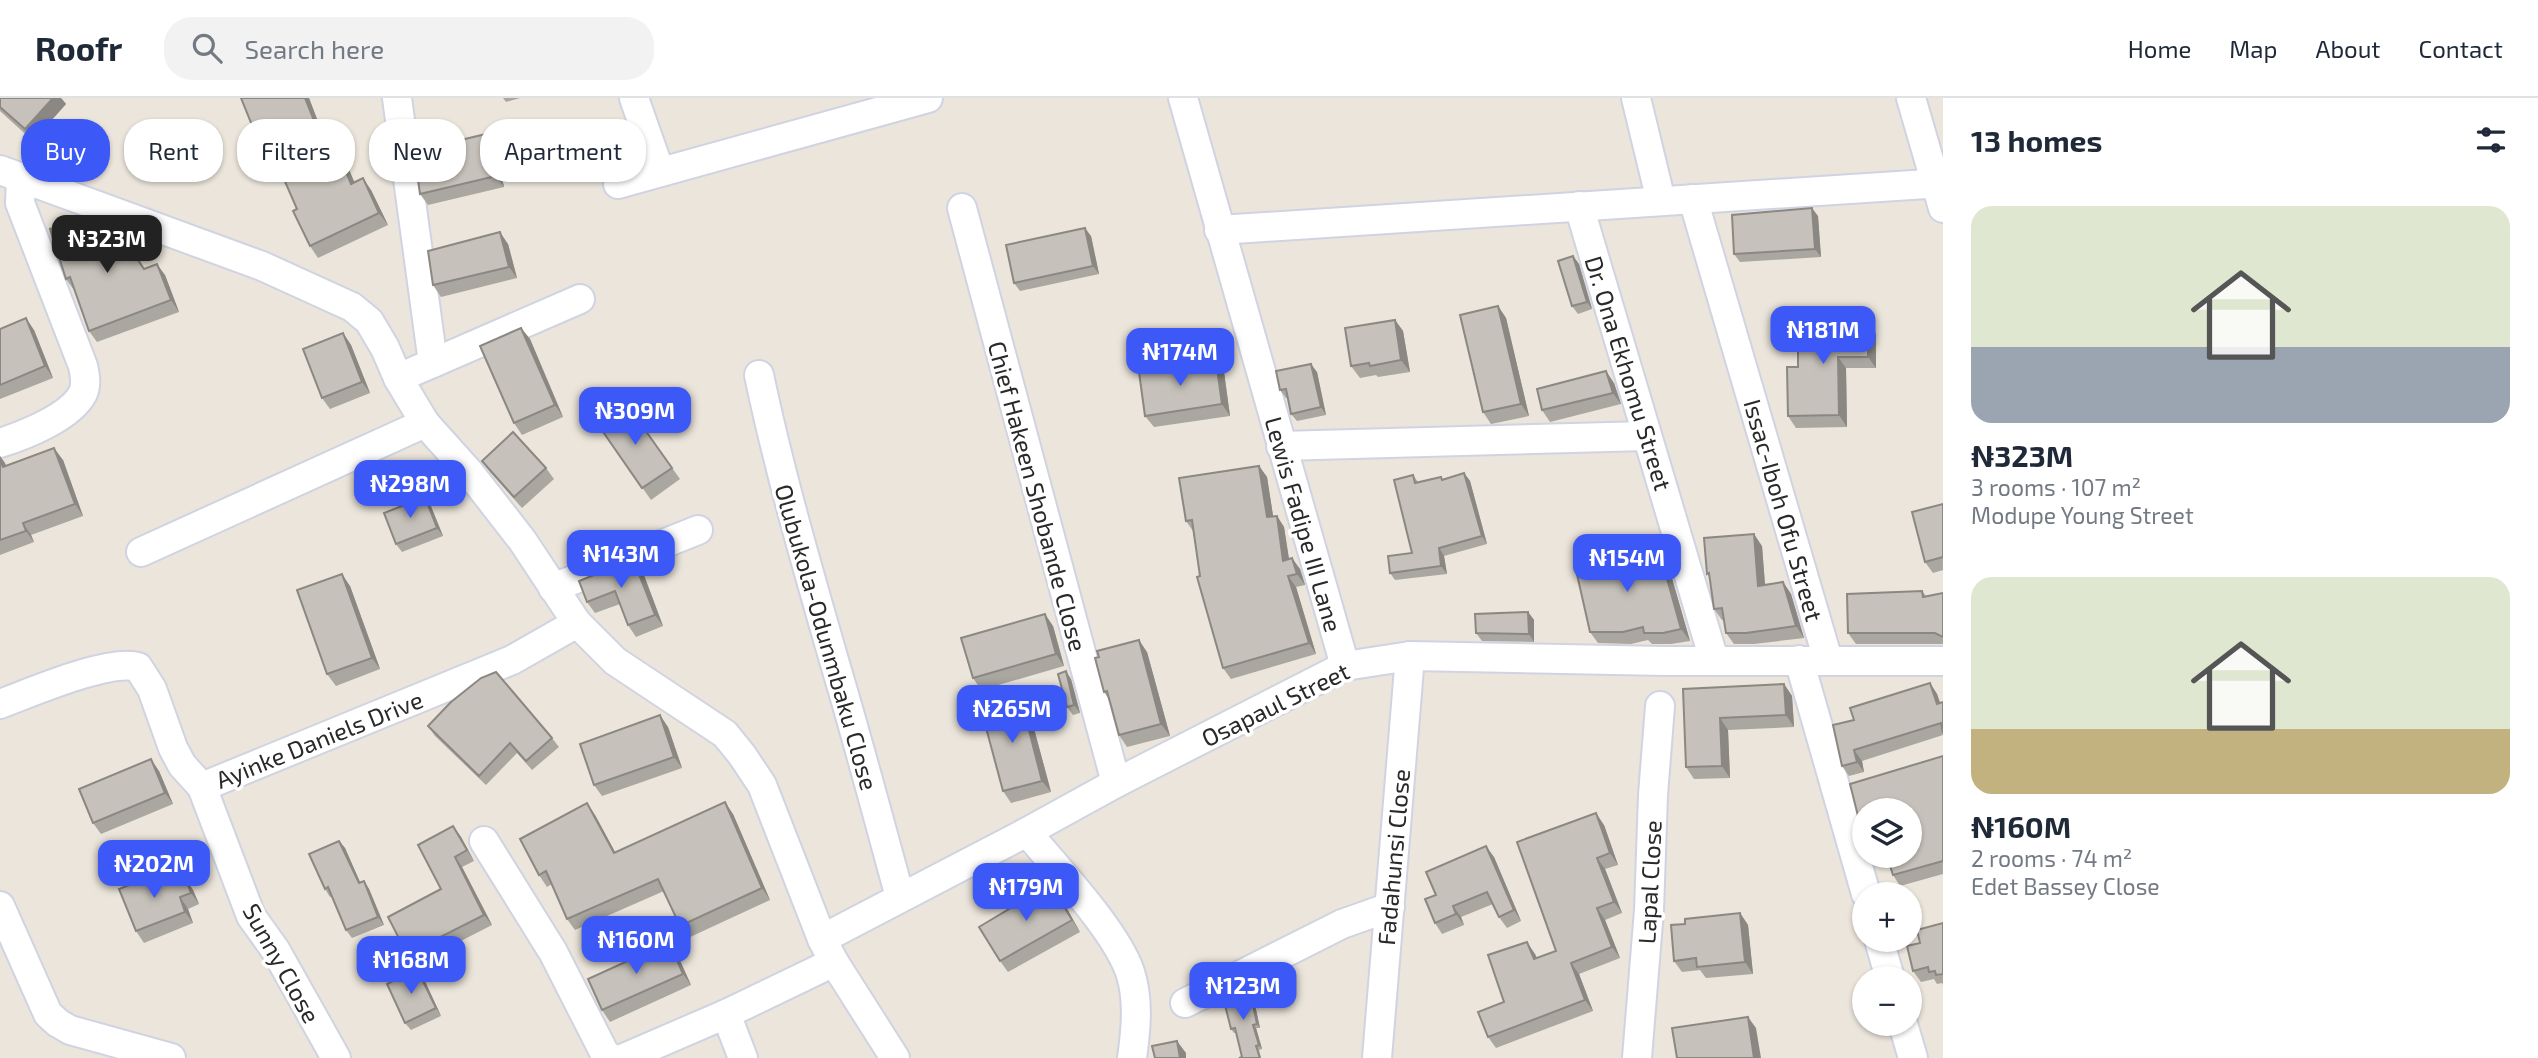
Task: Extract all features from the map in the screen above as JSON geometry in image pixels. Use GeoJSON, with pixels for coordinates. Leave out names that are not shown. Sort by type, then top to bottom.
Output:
{"type":"FeatureCollection","features":[{"type":"Feature","properties":{"kind":"street"},"geometry":{"type":"LineString","coordinates":[[397,98],[433,363]]}},
{"type":"Feature","properties":{"kind":"street"},"geometry":{"type":"LineString","coordinates":[[634,98],[660,172]]}},
{"type":"Feature","properties":{"kind":"street"},"geometry":{"type":"LineString","coordinates":[[618,184],[884,104],[928,98]]}},
{"type":"Feature","properties":{"kind":"street","name":"Lewis Fadipe III Lane"},"geometry":{"type":"LineString","coordinates":[[1183,98],[1345,666]]}},
{"type":"Feature","properties":{"kind":"street"},"geometry":{"type":"LineString","coordinates":[[1636,98],[1661,201]]}},
{"type":"Feature","properties":{"kind":"street"},"geometry":{"type":"LineString","coordinates":[[1219,230],[1693,199],[1941,192],[1911,98]]}},
{"type":"Feature","properties":{"kind":"street"},"geometry":{"type":"LineString","coordinates":[[10,174],[262,266],[352,307],[369,321],[385,348],[398,379],[425,423],[469,472],[577,623],[615,661],[725,734],[742,755],[762,785],[828,951],[895,1058]]}},
{"type":"Feature","properties":{"kind":"street"},"geometry":{"type":"LineString","coordinates":[[0,443],[52,420],[75,404],[86,384],[83,366],[10,174]]}},
{"type":"Feature","properties":{"kind":"street","name":"Issac-Iboh Ofu Street"},"geometry":{"type":"LineString","coordinates":[[1693,199],[1828,660]]}},
{"type":"Feature","properties":{"kind":"street","name":"Dr. Ona Ekhomu Street"},"geometry":{"type":"LineString","coordinates":[[1579,206],[1714,660]]}},
{"type":"Feature","properties":{"kind":"street","name":"Chief Hakeen Shobande Close"},"geometry":{"type":"LineString","coordinates":[[962,208],[1116,783]]}},
{"type":"Feature","properties":{"kind":"street"},"geometry":{"type":"LineString","coordinates":[[398,379],[580,299]]}},
{"type":"Feature","properties":{"kind":"street","name":"Olubukola-Odunmbaku Close"},"geometry":{"type":"LineString","coordinates":[[759,375],[780,472],[900,897]]}},
{"type":"Feature","properties":{"kind":"street"},"geometry":{"type":"LineString","coordinates":[[141,552],[425,423]]}},
{"type":"Feature","properties":{"kind":"street"},"geometry":{"type":"LineString","coordinates":[[1281,446],[1647,436]]}},
{"type":"Feature","properties":{"kind":"street"},"geometry":{"type":"LineString","coordinates":[[553,588],[698,530]]}},
{"type":"Feature","properties":{"kind":"street","name":"Ayinke Daniels Drive"},"geometry":{"type":"LineString","coordinates":[[0,704],[98,670],[135,666],[152,689],[179,759],[202,787],[512,660],[577,623]]}},
{"type":"Feature","properties":{"kind":"street","name":"Osapaul Street"},"geometry":{"type":"LineString","coordinates":[[624,1058],[726,1014],[828,951],[900,897],[1345,666],[1410,656],[1664,661],[1943,661]]}},
{"type":"Feature","properties":{"kind":"street","name":"Fadahunsi Close"},"geometry":{"type":"LineString","coordinates":[[1377,1058],[1410,656]]}},
{"type":"Feature","properties":{"kind":"street"},"geometry":{"type":"LineString","coordinates":[[1799,660],[1863,882]]}},
{"type":"Feature","properties":{"kind":"street","name":"Lapal Close"},"geometry":{"type":"LineString","coordinates":[[1637,1058],[1649,911],[1653,795],[1660,706]]}},
{"type":"Feature","properties":{"kind":"street","name":"Sunny Close"},"geometry":{"type":"LineString","coordinates":[[202,787],[251,916],[276,951],[336,1058]]}},
{"type":"Feature","properties":{"kind":"street"},"geometry":{"type":"LineString","coordinates":[[1027,832],[1098,919],[1125,960],[1135,998],[1132,1058]]}},
{"type":"Feature","properties":{"kind":"street"},"geometry":{"type":"LineString","coordinates":[[484,841],[553,952],[605,1054],[611,1058]]}},
{"type":"Feature","properties":{"kind":"street"},"geometry":{"type":"LineString","coordinates":[[0,906],[48,1014],[58,1023],[70,1030],[171,1058]]}},
{"type":"Feature","properties":{"kind":"street"},"geometry":{"type":"LineString","coordinates":[[1185,1003],[1342,923],[1390,907]]}},
{"type":"Feature","properties":{"kind":"street"},"geometry":{"type":"LineString","coordinates":[[726,1014],[743,1058]]}},
{"type":"Feature","properties":{"kind":"street"},"geometry":{"type":"LineString","coordinates":[[1907,1036],[1913,1058]]}},
{"type":"Feature","properties":{"kind":"building"},"geometry":{"type":"Polygon","coordinates":[[[0,98],[53,98],[34,119],[21,119],[21,125],[0,107],[0,98]]]}},
{"type":"Feature","properties":{"kind":"building"},"geometry":{"type":"Polygon","coordinates":[[[241,98],[305,98],[313,119],[249,119],[241,98]]]}},
{"type":"Feature","properties":{"kind":"building"},"geometry":{"type":"Polygon","coordinates":[[[480,135],[480,180],[420,194],[418,182],[466,182],[466,139],[480,135]]]}},
{"type":"Feature","properties":{"kind":"building"},"geometry":{"type":"Polygon","coordinates":[[[363,178],[379,213],[310,246],[293,211],[297,209],[285,182],[351,184],[363,178]]]}},
{"type":"Feature","properties":{"kind":"building"},"geometry":{"type":"Polygon","coordinates":[[[1812,208],[1815,249],[1734,254],[1732,215],[1812,208]]]}},
{"type":"Feature","properties":{"kind":"building"},"geometry":{"type":"Polygon","coordinates":[[[72,222],[80,232],[117,228],[144,269],[157,264],[171,300],[89,331],[70,277],[66,279],[50,229],[72,222]]]}},
{"type":"Feature","properties":{"kind":"building"},"geometry":{"type":"Polygon","coordinates":[[[1085,228],[1093,266],[1014,283],[1006,245],[1085,228]]]}},
{"type":"Feature","properties":{"kind":"building"},"geometry":{"type":"Polygon","coordinates":[[[500,232],[509,267],[433,285],[428,251],[500,232]]]}},
{"type":"Feature","properties":{"kind":"building"},"geometry":{"type":"Polygon","coordinates":[[[1573,256],[1587,302],[1572,306],[1558,261],[1573,256]]]}},
{"type":"Feature","properties":{"kind":"building"},"geometry":{"type":"Polygon","coordinates":[[[1498,306],[1521,404],[1483,412],[1460,315],[1498,306]]]}},
{"type":"Feature","properties":{"kind":"building"},"geometry":{"type":"Polygon","coordinates":[[[26,318],[45,366],[0,385],[0,329],[26,318]]]}},
{"type":"Feature","properties":{"kind":"building"},"geometry":{"type":"Polygon","coordinates":[[[1395,320],[1401,360],[1370,366],[1369,363],[1351,366],[1345,328],[1395,320]]]}},
{"type":"Feature","properties":{"kind":"building"},"geometry":{"type":"Polygon","coordinates":[[[1808,322],[1868,322],[1868,357],[1838,357],[1839,415],[1788,416],[1787,367],[1798,367],[1798,340],[1808,340],[1808,322]]]}},
{"type":"Feature","properties":{"kind":"building"},"geometry":{"type":"Polygon","coordinates":[[[521,328],[555,405],[514,423],[480,346],[521,328]]]}},
{"type":"Feature","properties":{"kind":"building"},"geometry":{"type":"Polygon","coordinates":[[[343,333],[362,382],[322,398],[303,349],[343,333]]]}},
{"type":"Feature","properties":{"kind":"building"},"geometry":{"type":"Polygon","coordinates":[[[1216,361],[1222,404],[1145,416],[1139,372],[1216,361]]]}},
{"type":"Feature","properties":{"kind":"building"},"geometry":{"type":"Polygon","coordinates":[[[1311,364],[1321,407],[1291,414],[1286,389],[1280,390],[1276,371],[1311,364]]]}},
{"type":"Feature","properties":{"kind":"building"},"geometry":{"type":"Polygon","coordinates":[[[1606,371],[1613,393],[1542,410],[1537,389],[1606,371]]]}},
{"type":"Feature","properties":{"kind":"building"},"geometry":{"type":"Polygon","coordinates":[[[628,406],[672,468],[642,488],[599,426],[628,406]]]}},
{"type":"Feature","properties":{"kind":"building"},"geometry":{"type":"Polygon","coordinates":[[[513,432],[546,468],[514,497],[482,461],[513,432]]]}},
{"type":"Feature","properties":{"kind":"building"},"geometry":{"type":"Polygon","coordinates":[[[54,448],[75,504],[23,523],[26,531],[0,540],[0,460],[3,467],[54,448]]]}},
{"type":"Feature","properties":{"kind":"building"},"geometry":{"type":"Polygon","coordinates":[[[1259,466],[1267,517],[1277,516],[1283,561],[1292,558],[1297,574],[1288,576],[1309,643],[1223,668],[1197,577],[1200,576],[1192,520],[1186,521],[1179,478],[1259,466]]]}},
{"type":"Feature","properties":{"kind":"building"},"geometry":{"type":"Polygon","coordinates":[[[1464,473],[1482,536],[1439,548],[1441,566],[1390,573],[1388,556],[1412,553],[1394,480],[1413,475],[1415,483],[1441,477],[1442,480],[1464,473]]]}},
{"type":"Feature","properties":{"kind":"building"},"geometry":{"type":"Polygon","coordinates":[[[425,497],[437,528],[396,544],[384,513],[425,497]]]}},
{"type":"Feature","properties":{"kind":"building"},"geometry":{"type":"Polygon","coordinates":[[[1943,504],[1943,557],[1925,562],[1912,512],[1943,504]]]}},
{"type":"Feature","properties":{"kind":"building"},"geometry":{"type":"Polygon","coordinates":[[[1754,534],[1758,586],[1783,582],[1796,626],[1726,633],[1722,608],[1714,609],[1704,538],[1754,534]]]}},
{"type":"Feature","properties":{"kind":"building"},"geometry":{"type":"Polygon","coordinates":[[[1659,550],[1681,629],[1663,633],[1644,633],[1643,627],[1623,632],[1590,632],[1574,561],[1611,552],[1612,558],[1659,550]]]}},
{"type":"Feature","properties":{"kind":"building"},"geometry":{"type":"Polygon","coordinates":[[[633,559],[655,615],[628,625],[615,591],[587,602],[579,581],[633,559]]]}},
{"type":"Feature","properties":{"kind":"building"},"geometry":{"type":"Polygon","coordinates":[[[342,574],[372,658],[327,674],[297,590],[342,574]]]}},
{"type":"Feature","properties":{"kind":"building"},"geometry":{"type":"Polygon","coordinates":[[[1922,591],[1923,597],[1943,593],[1943,637],[1935,633],[1848,633],[1847,594],[1922,591]]]}},
{"type":"Feature","properties":{"kind":"building"},"geometry":{"type":"Polygon","coordinates":[[[1528,612],[1529,634],[1476,633],[1475,614],[1528,612]]]}},
{"type":"Feature","properties":{"kind":"building"},"geometry":{"type":"Polygon","coordinates":[[[1045,614],[1056,654],[973,678],[961,638],[1045,614]]]}},
{"type":"Feature","properties":{"kind":"building"},"geometry":{"type":"Polygon","coordinates":[[[1139,640],[1161,724],[1119,735],[1095,658],[1099,657],[1097,651],[1139,640]]]}},
{"type":"Feature","properties":{"kind":"building"},"geometry":{"type":"Polygon","coordinates":[[[1066,671],[1074,705],[1067,707],[1058,674],[1066,671]]]}},
{"type":"Feature","properties":{"kind":"building"},"geometry":{"type":"Polygon","coordinates":[[[496,672],[552,738],[526,761],[510,743],[479,776],[428,726],[451,702],[481,678],[496,672]]]}},
{"type":"Feature","properties":{"kind":"building"},"geometry":{"type":"Polygon","coordinates":[[[1930,683],[1937,704],[1943,702],[1943,733],[1941,723],[1854,750],[1857,762],[1842,766],[1833,725],[1854,720],[1850,708],[1930,683]]]}},
{"type":"Feature","properties":{"kind":"building"},"geometry":{"type":"Polygon","coordinates":[[[1784,684],[1786,715],[1720,718],[1722,766],[1686,767],[1683,689],[1784,684]]]}},
{"type":"Feature","properties":{"kind":"building"},"geometry":{"type":"Polygon","coordinates":[[[1021,699],[1042,781],[1003,791],[981,709],[1021,699]]]}},
{"type":"Feature","properties":{"kind":"building"},"geometry":{"type":"Polygon","coordinates":[[[660,715],[674,757],[594,785],[580,744],[660,715]]]}},
{"type":"Feature","properties":{"kind":"building"},"geometry":{"type":"Polygon","coordinates":[[[1943,756],[1943,861],[1922,867],[1922,798],[1854,798],[1850,784],[1943,756]]]}},
{"type":"Feature","properties":{"kind":"building"},"geometry":{"type":"Polygon","coordinates":[[[151,759],[165,793],[93,823],[79,789],[151,759]]]}},
{"type":"Feature","properties":{"kind":"building"},"geometry":{"type":"Polygon","coordinates":[[[725,802],[762,888],[680,926],[658,879],[567,919],[546,871],[539,875],[520,839],[587,803],[614,853],[725,802]]]}},
{"type":"Feature","properties":{"kind":"building"},"geometry":{"type":"Polygon","coordinates":[[[1596,813],[1610,853],[1597,858],[1614,902],[1597,908],[1612,947],[1571,963],[1585,1000],[1488,1037],[1478,1012],[1504,1002],[1488,955],[1527,942],[1534,959],[1556,951],[1517,842],[1596,813]]]}},
{"type":"Feature","properties":{"kind":"building"},"geometry":{"type":"Polygon","coordinates":[[[453,826],[467,850],[455,857],[484,915],[407,954],[388,917],[441,889],[418,845],[453,826]]]}},
{"type":"Feature","properties":{"kind":"building"},"geometry":{"type":"Polygon","coordinates":[[[339,841],[359,883],[364,881],[378,917],[346,930],[328,887],[325,889],[309,854],[339,841]]]}},
{"type":"Feature","properties":{"kind":"building"},"geometry":{"type":"Polygon","coordinates":[[[1486,846],[1514,910],[1499,917],[1487,892],[1453,906],[1456,914],[1435,923],[1425,899],[1436,895],[1426,872],[1486,846]]]}},
{"type":"Feature","properties":{"kind":"building"},"geometry":{"type":"Polygon","coordinates":[[[1891,868],[1918,868],[1893,875],[1891,868]]]}},
{"type":"Feature","properties":{"kind":"building"},"geometry":{"type":"Polygon","coordinates":[[[167,870],[173,883],[185,878],[191,893],[180,897],[185,912],[136,931],[119,889],[167,870]]]}},
{"type":"Feature","properties":{"kind":"building"},"geometry":{"type":"Polygon","coordinates":[[[1051,884],[1072,920],[1000,961],[979,927],[1051,884]]]}},
{"type":"Feature","properties":{"kind":"building"},"geometry":{"type":"Polygon","coordinates":[[[1740,913],[1745,962],[1697,967],[1696,958],[1674,961],[1671,925],[1685,924],[1685,919],[1740,913]]]}},
{"type":"Feature","properties":{"kind":"building"},"geometry":{"type":"Polygon","coordinates":[[[1943,923],[1943,974],[1929,972],[1928,967],[1912,966],[1908,952],[1922,952],[1922,929],[1943,923]]]}},
{"type":"Feature","properties":{"kind":"building"},"geometry":{"type":"Polygon","coordinates":[[[669,942],[683,974],[602,1010],[588,979],[669,942]]]}},
{"type":"Feature","properties":{"kind":"building"},"geometry":{"type":"Polygon","coordinates":[[[417,969],[436,1008],[405,1023],[387,984],[417,969]]]}},
{"type":"Feature","properties":{"kind":"building"},"geometry":{"type":"Polygon","coordinates":[[[1249,987],[1257,1024],[1253,1025],[1260,1058],[1239,1058],[1242,1057],[1235,1028],[1231,1029],[1223,997],[1249,987]]]}},
{"type":"Feature","properties":{"kind":"building"},"geometry":{"type":"Polygon","coordinates":[[[1748,1017],[1754,1058],[1677,1058],[1672,1028],[1748,1017]]]}},
{"type":"Feature","properties":{"kind":"building"},"geometry":{"type":"Polygon","coordinates":[[[1177,1041],[1180,1058],[1155,1058],[1152,1046],[1177,1041]]]}}]}
